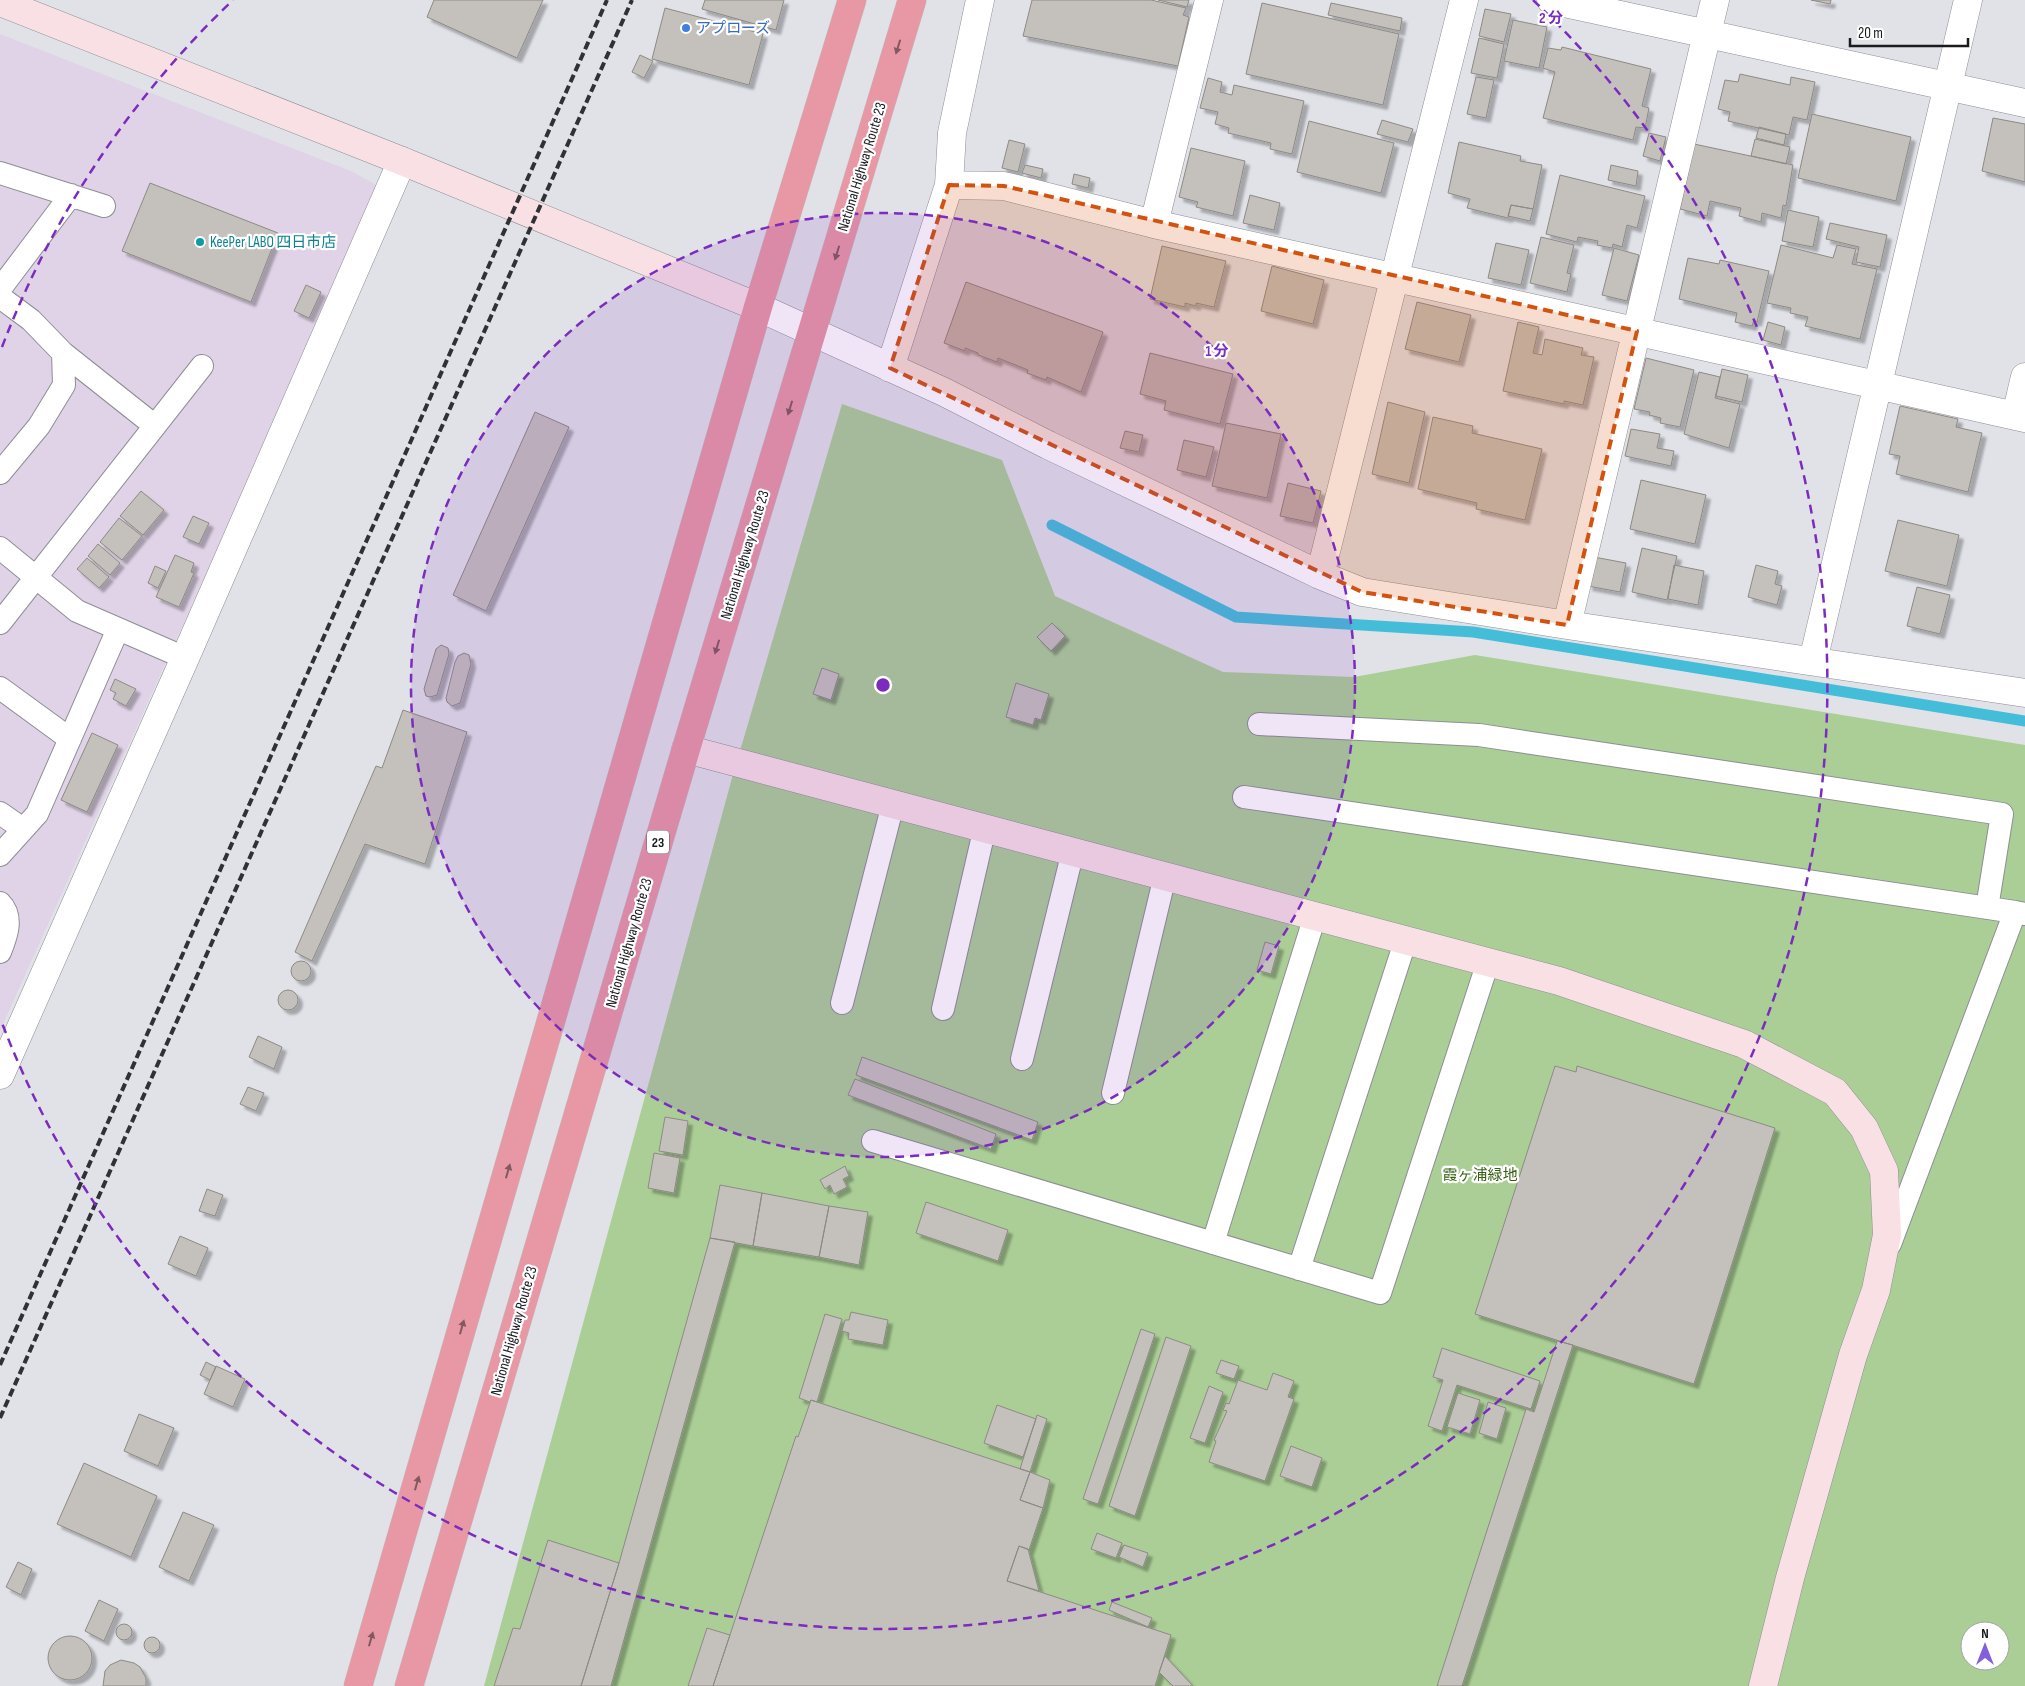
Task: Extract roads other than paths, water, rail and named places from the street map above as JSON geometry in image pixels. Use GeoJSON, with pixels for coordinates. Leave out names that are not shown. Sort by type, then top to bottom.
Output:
{"type":"FeatureCollection","features":[{"type":"Feature","properties":{"kind":"highway"},"geometry":{"type":"LineString","coordinates":[[358,1686],[758,307],[852,0]]}},
{"type":"Feature","properties":{"kind":"highway","name":"National Highway Route 23"},"geometry":{"type":"LineString","coordinates":[[409,1686],[686,749],[912,0]]}},
{"type":"Feature","properties":{"kind":"street"},"geometry":{"type":"LineString","coordinates":[[890,368],[949,185],[952,133],[980,0]]}},
{"type":"Feature","properties":{"kind":"street"},"geometry":{"type":"LineString","coordinates":[[1154,224],[1210,0]]}},
{"type":"Feature","properties":{"kind":"street"},"geometry":{"type":"LineString","coordinates":[[1320,574],[1464,0]]}},
{"type":"Feature","properties":{"kind":"street"},"geometry":{"type":"LineString","coordinates":[[1550,0],[2025,103]]}},
{"type":"Feature","properties":{"kind":"street"},"geometry":{"type":"LineString","coordinates":[[1567,625],[1715,0]]}},
{"type":"Feature","properties":{"kind":"street"},"geometry":{"type":"LineString","coordinates":[[1813,661],[1946,87],[1968,0]]}},
{"type":"Feature","properties":{"kind":"street"},"geometry":{"type":"LineString","coordinates":[[14,4],[758,307],[890,368],[1320,574],[1362,592],[1567,625],[2025,693]]}},
{"type":"Feature","properties":{"kind":"street"},"geometry":{"type":"LineString","coordinates":[[0,1075],[402,161]]}},
{"type":"Feature","properties":{"kind":"street"},"geometry":{"type":"LineString","coordinates":[[949,185],[1004,186],[1154,224],[2020,416],[2025,377]]}},
{"type":"Feature","properties":{"kind":"street"},"geometry":{"type":"LineString","coordinates":[[686,749],[1559,980],[1744,1044],[1835,1092],[1864,1128],[1884,1171],[1887,1235],[1876,1290],[1853,1355],[1790,1578],[1764,1686]]}},
{"type":"Feature","properties":{"kind":"lane"},"geometry":{"type":"LineString","coordinates":[[0,173],[104,206]]}},
{"type":"Feature","properties":{"kind":"lane"},"geometry":{"type":"LineString","coordinates":[[0,290],[71,195]]}},
{"type":"Feature","properties":{"kind":"lane"},"geometry":{"type":"LineString","coordinates":[[0,297],[31,320],[63,353],[155,426]]}},
{"type":"Feature","properties":{"kind":"lane"},"geometry":{"type":"LineString","coordinates":[[0,473],[39,426],[64,385],[63,353]]}},
{"type":"Feature","properties":{"kind":"lane"},"geometry":{"type":"LineString","coordinates":[[0,623],[202,366]]}},
{"type":"Feature","properties":{"kind":"lane"},"geometry":{"type":"LineString","coordinates":[[0,548],[77,611],[185,658]]}},
{"type":"Feature","properties":{"kind":"lane"},"geometry":{"type":"LineString","coordinates":[[0,855],[37,814],[118,629]]}},
{"type":"Feature","properties":{"kind":"lane"},"geometry":{"type":"LineString","coordinates":[[0,688],[70,739]]}},
{"type":"Feature","properties":{"kind":"lane"},"geometry":{"type":"LineString","coordinates":[[1259,724],[1479,735],[2002,814],[1988,908]]}},
{"type":"Feature","properties":{"kind":"lane"},"geometry":{"type":"LineString","coordinates":[[1244,797],[2020,913],[1881,1266]]}},
{"type":"Feature","properties":{"kind":"lane"},"geometry":{"type":"LineString","coordinates":[[842,1003],[893,804]]}},
{"type":"Feature","properties":{"kind":"lane"},"geometry":{"type":"LineString","coordinates":[[0,812],[23,829]]}},
{"type":"Feature","properties":{"kind":"lane"},"geometry":{"type":"LineString","coordinates":[[943,1009],[985,827]]}},
{"type":"Feature","properties":{"kind":"lane"},"geometry":{"type":"LineString","coordinates":[[1022,1059],[1073,851]]}},
{"type":"Feature","properties":{"kind":"lane"},"geometry":{"type":"LineString","coordinates":[[1113,1093],[1165,876]]}},
{"type":"Feature","properties":{"kind":"lane"},"geometry":{"type":"LineString","coordinates":[[0,903],[3,906],[9,930],[0,952]]}},
{"type":"Feature","properties":{"kind":"lane"},"geometry":{"type":"LineString","coordinates":[[1213,1243],[1315,916]]}},
{"type":"Feature","properties":{"kind":"lane"},"geometry":{"type":"LineString","coordinates":[[1299,1269],[1406,939]]}},
{"type":"Feature","properties":{"kind":"lane"},"geometry":{"type":"LineString","coordinates":[[873,1141],[1380,1294],[1488,962]]}},
{"type":"Feature","properties":{"kind":"waterway"},"geometry":{"type":"LineString","coordinates":[[1052,525],[1236,617],[1473,632],[2025,721]]}},
{"type":"Feature","properties":{"kind":"railway"},"geometry":{"type":"LineString","coordinates":[[0,1365],[607,0]]}},
{"type":"Feature","properties":{"kind":"railway"},"geometry":{"type":"LineString","coordinates":[[0,1418],[632,0]]}},
{"type":"Feature","properties":{"kind":"place","name":"アプローズ"},"geometry":{"type":"Point","coordinates":[686,28]}},
{"type":"Feature","properties":{"kind":"place","name":"KeePer LABO 四日市店"},"geometry":{"type":"Point","coordinates":[200,242]}},
{"type":"Feature","properties":{"kind":"park label","name":"霞ヶ浦緑地"},"geometry":{"type":"Point","coordinates":[1480,1175]}}]}
